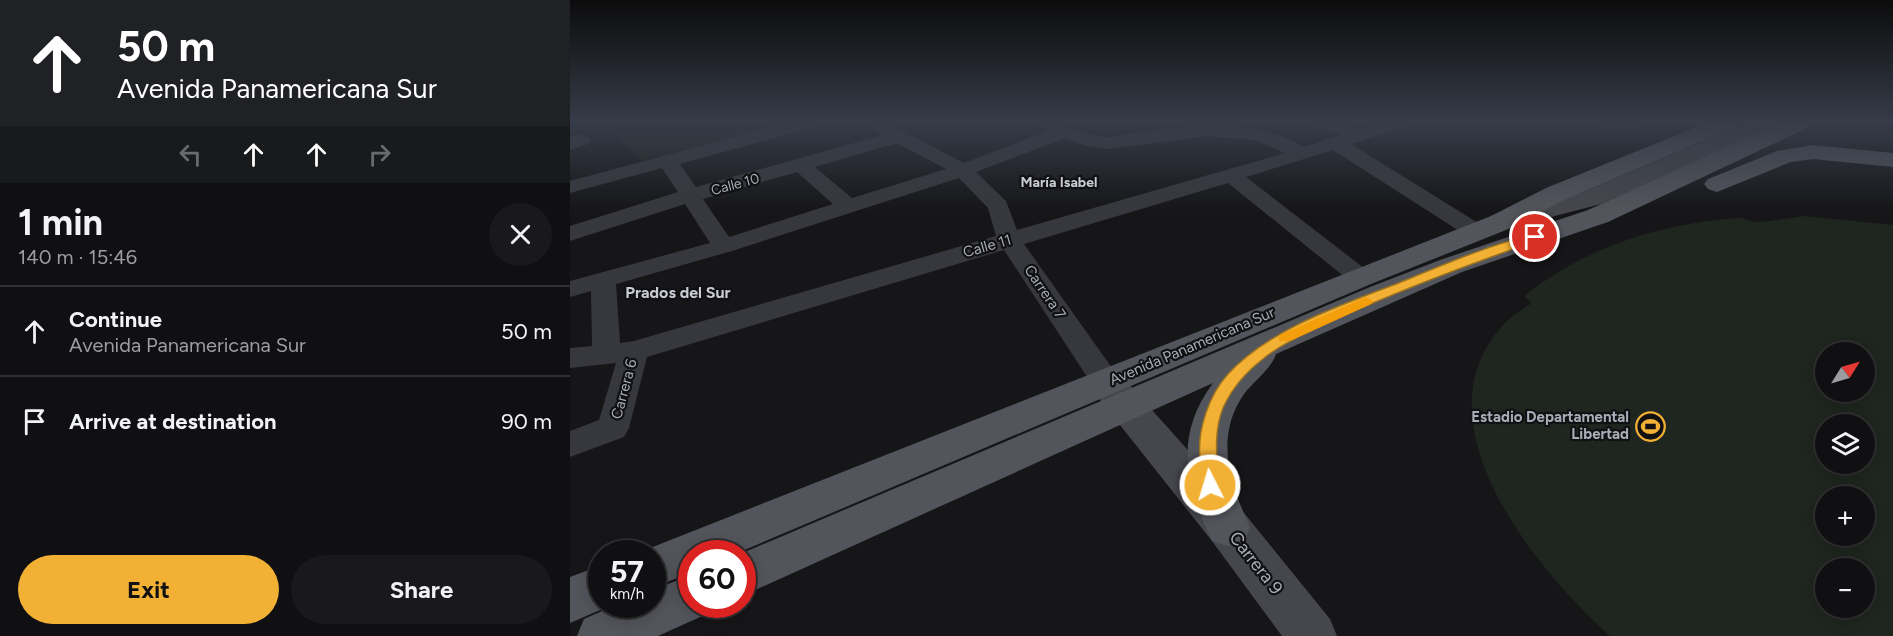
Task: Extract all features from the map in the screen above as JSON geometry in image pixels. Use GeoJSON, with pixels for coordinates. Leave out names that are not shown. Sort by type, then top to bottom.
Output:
{"type":"FeatureCollection","features":[{"type":"Feature","properties":{"kind":"main road","name":"Avenida Panamericana Sur"},"geometry":{"type":"LineString","coordinates":[[756,568],[1359,277],[1488,227],[1555,194],[1657,152]]}},
{"type":"Feature","properties":{"kind":"main road"},"geometry":{"type":"LineString","coordinates":[[1488,227],[1592,198],[1711,152]]}},
{"type":"Feature","properties":{"kind":"main road"},"geometry":{"type":"LineString","coordinates":[[1598,216],[1725,152]]}},
{"type":"Feature","properties":{"kind":"main road"},"geometry":{"type":"LineString","coordinates":[[1598,216],[1670,205],[1786,156],[1813,152],[1893,160]]}},
{"type":"Feature","properties":{"kind":"main road","name":"Avenida Panamericana Sur"},"geometry":{"type":"LineString","coordinates":[[666,562],[1116,394],[1289,335],[1451,266],[1598,216]]}},
{"type":"Feature","properties":{"kind":"main road"},"geometry":{"type":"LineString","coordinates":[[1228,527],[1210,485],[1207,445],[1215,409],[1233,379],[1259,355],[1289,335]]}},
{"type":"Feature","properties":{"kind":"main road","name":"Carrera 9"},"geometry":{"type":"LineString","coordinates":[[1116,394],[1228,527],[1312,636]]}},
{"type":"Feature","properties":{"kind":"main road"},"geometry":{"type":"LineString","coordinates":[[570,600],[607,623],[678,601]]}},
{"type":"Feature","properties":{"kind":"street"},"geometry":{"type":"LineString","coordinates":[[570,187],[699,152]]}},
{"type":"Feature","properties":{"kind":"street"},"geometry":{"type":"LineString","coordinates":[[753,152],[771,174]]}},
{"type":"Feature","properties":{"kind":"street","name":"Calle 10"},"geometry":{"type":"LineString","coordinates":[[571,232],[692,195],[850,152]]}},
{"type":"Feature","properties":{"kind":"street","name":"Carrera 7"},"geometry":{"type":"LineString","coordinates":[[930,152],[963,170],[998,206],[1010,240],[1116,394]]}},
{"type":"Feature","properties":{"kind":"street"},"geometry":{"type":"LineString","coordinates":[[570,289],[724,246],[963,170],[1011,152]]}},
{"type":"Feature","properties":{"kind":"street"},"geometry":{"type":"LineString","coordinates":[[1298,152],[1302,154]]}},
{"type":"Feature","properties":{"kind":"street","name":"Calle 11"},"geometry":{"type":"LineString","coordinates":[[570,358],[620,352],[1309,152]]}},
{"type":"Feature","properties":{"kind":"street"},"geometry":{"type":"LineString","coordinates":[[1351,152],[1488,227]]}},
{"type":"Feature","properties":{"kind":"street"},"geometry":{"type":"LineString","coordinates":[[667,160],[724,246]]}},
{"type":"Feature","properties":{"kind":"street"},"geometry":{"type":"LineString","coordinates":[[802,166],[848,206]]}},
{"type":"Feature","properties":{"kind":"street"},"geometry":{"type":"LineString","coordinates":[[1231,175],[1359,277]]}},
{"type":"Feature","properties":{"kind":"street","name":"Carrera 6"},"geometry":{"type":"LineString","coordinates":[[570,444],[613,428],[620,352],[603,281]]}},
{"type":"Feature","properties":{"kind":"shaded area"},"geometry":{"type":"Polygon","coordinates":[[[632,152],[680,152],[642,161],[632,152]]]}},
{"type":"Feature","properties":{"kind":"shaded area","name":"Estadio Departamental Libertad"},"geometry":{"type":"Polygon","coordinates":[[[1804,216],[1893,225],[1893,636],[1610,636],[1580,608],[1549,573],[1520,533],[1495,491],[1478,447],[1472,403],[1480,361],[1506,322],[1532,303],[1524,296],[1572,264],[1598,251],[1652,232],[1708,221],[1743,218],[1755,222],[1804,216]]]}},
{"type":"Feature","properties":{"kind":"slow traffic"},"geometry":{"type":"LineString","coordinates":[[1285,338],[1366,301]]}},
{"type":"Feature","properties":{"kind":"place","name":"Estadio Departamental Libertad"},"geometry":{"type":"Point","coordinates":[1650,426]}},
{"type":"Feature","properties":{"kind":"district","name":"María Isabel"},"geometry":{"type":"Point","coordinates":[1059,182]}},
{"type":"Feature","properties":{"kind":"district","name":"Prados del Sur"},"geometry":{"type":"Point","coordinates":[678,292]}},
{"type":"Feature","properties":{"kind":"route"},"geometry":{"type":"LineString","coordinates":[[1210,485],[1207,445],[1215,409],[1233,379],[1259,355],[1289,335],[1381,294],[1451,266],[1535,237]]}}]}
